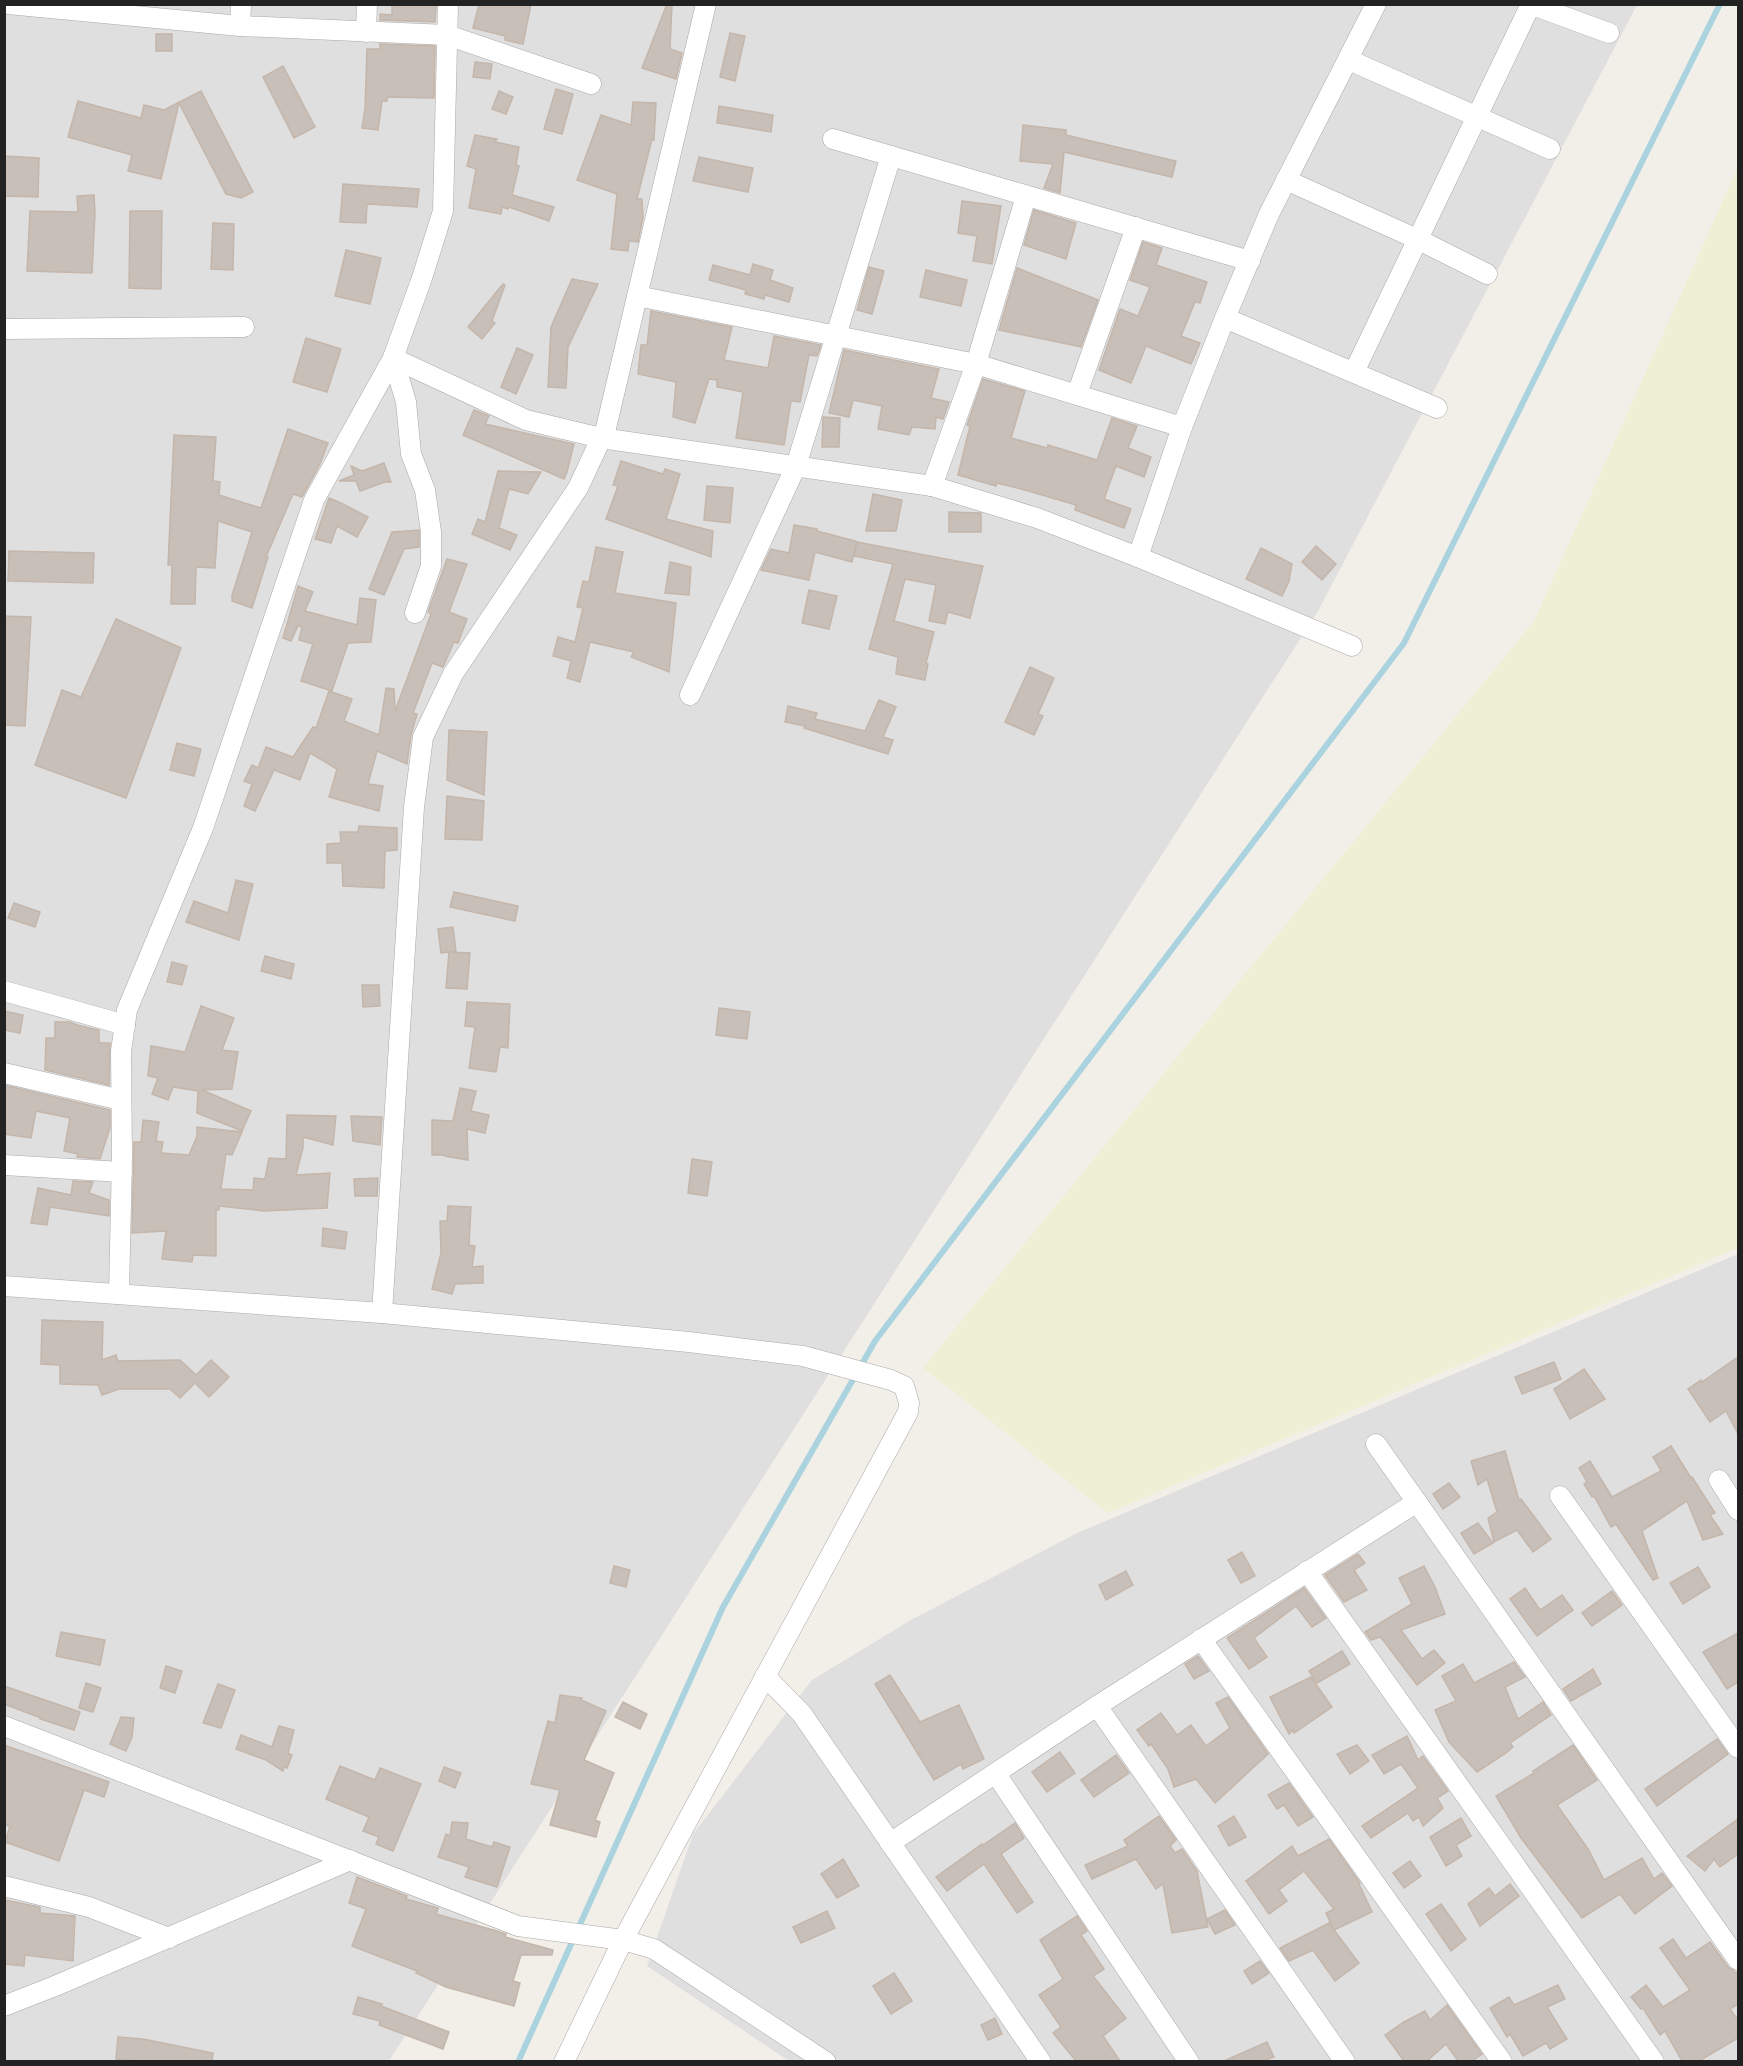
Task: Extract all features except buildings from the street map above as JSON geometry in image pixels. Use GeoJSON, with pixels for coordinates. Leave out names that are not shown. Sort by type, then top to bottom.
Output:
{"type":"FeatureCollection","features":[{"type":"Feature","properties":{"kind":"street"},"geometry":{"type":"LineString","coordinates":[[8,4],[240,26],[447,35],[591,84]]}},
{"type":"Feature","properties":{"kind":"street"},"geometry":{"type":"LineString","coordinates":[[240,26],[241,4]]}},
{"type":"Feature","properties":{"kind":"street"},"geometry":{"type":"LineString","coordinates":[[366,32],[367,4]]}},
{"type":"Feature","properties":{"kind":"street"},"geometry":{"type":"LineString","coordinates":[[119,1294],[122,1172],[121,1052],[127,1010],[202,828],[314,500],[393,358],[422,278],[443,211],[448,4]]}},
{"type":"Feature","properties":{"kind":"street"},"geometry":{"type":"LineString","coordinates":[[382,1313],[414,807],[423,737],[453,674],[578,488],[606,428],[706,4]]}},
{"type":"Feature","properties":{"kind":"street"},"geometry":{"type":"LineString","coordinates":[[1138,557],[1182,427],[1269,214],[1376,4]]}},
{"type":"Feature","properties":{"kind":"street"},"geometry":{"type":"LineString","coordinates":[[1354,372],[1530,5],[1609,33]]}},
{"type":"Feature","properties":{"kind":"street"},"geometry":{"type":"LineString","coordinates":[[1349,60],[1550,149]]}},
{"type":"Feature","properties":{"kind":"street"},"geometry":{"type":"LineString","coordinates":[[833,139],[1250,261]]}},
{"type":"Feature","properties":{"kind":"street"},"geometry":{"type":"LineString","coordinates":[[690,695],[796,466],[891,156]]}},
{"type":"Feature","properties":{"kind":"street"},"geometry":{"type":"LineString","coordinates":[[1286,180],[1418,239],[1487,274]]}},
{"type":"Feature","properties":{"kind":"street"},"geometry":{"type":"LineString","coordinates":[[932,486],[976,364],[1026,196]]}},
{"type":"Feature","properties":{"kind":"street"},"geometry":{"type":"LineString","coordinates":[[1077,394],[1136,227]]}},
{"type":"Feature","properties":{"kind":"street"},"geometry":{"type":"LineString","coordinates":[[637,296],[976,364],[1182,427]]}},
{"type":"Feature","properties":{"kind":"street"},"geometry":{"type":"LineString","coordinates":[[1225,318],[1437,408]]}},
{"type":"Feature","properties":{"kind":"street"},"geometry":{"type":"LineString","coordinates":[[4,328],[244,327]]}},
{"type":"Feature","properties":{"kind":"street"},"geometry":{"type":"LineString","coordinates":[[393,358],[526,420],[602,438],[932,486],[1037,518],[1138,557],[1352,646]]}},
{"type":"Feature","properties":{"kind":"street"},"geometry":{"type":"LineString","coordinates":[[393,358],[406,402],[411,454],[425,490],[431,531],[431,566],[414,613]]}},
{"type":"Feature","properties":{"kind":"street"},"geometry":{"type":"LineString","coordinates":[[4,991],[125,1025]]}},
{"type":"Feature","properties":{"kind":"street"},"geometry":{"type":"LineString","coordinates":[[4,1073],[121,1100]]}},
{"type":"Feature","properties":{"kind":"street"},"geometry":{"type":"LineString","coordinates":[[4,1166],[122,1172]]}},
{"type":"Feature","properties":{"kind":"street"},"geometry":{"type":"LineString","coordinates":[[4,1286],[382,1313],[689,1342],[803,1356],[891,1380],[904,1386],[909,1403],[908,1412],[622,1940],[564,2061]]}},
{"type":"Feature","properties":{"kind":"street"},"geometry":{"type":"LineString","coordinates":[[1376,1444],[1738,1960]]}},
{"type":"Feature","properties":{"kind":"street"},"geometry":{"type":"LineString","coordinates":[[1719,1480],[1738,1510]]}},
{"type":"Feature","properties":{"kind":"street"},"geometry":{"type":"LineString","coordinates":[[1560,1496],[1738,1748]]}},
{"type":"Feature","properties":{"kind":"street"},"geometry":{"type":"LineString","coordinates":[[890,1843],[1097,1706],[1417,1502]]}},
{"type":"Feature","properties":{"kind":"street"},"geometry":{"type":"LineString","coordinates":[[1307,1571],[1654,2061]]}},
{"type":"Feature","properties":{"kind":"street"},"geometry":{"type":"LineString","coordinates":[[1201,1639],[1502,2061]]}},
{"type":"Feature","properties":{"kind":"street"},"geometry":{"type":"LineString","coordinates":[[765,1677],[802,1714],[1041,2061]]}},
{"type":"Feature","properties":{"kind":"street"},"geometry":{"type":"LineString","coordinates":[[1097,1706],[1345,2061]]}},
{"type":"Feature","properties":{"kind":"street"},"geometry":{"type":"LineString","coordinates":[[4,1726],[518,1926],[622,1940],[654,1949],[826,2061]]}},
{"type":"Feature","properties":{"kind":"street"},"geometry":{"type":"LineString","coordinates":[[996,1774],[1189,2061]]}},
{"type":"Feature","properties":{"kind":"street"},"geometry":{"type":"LineString","coordinates":[[4,2006],[350,1860]]}},
{"type":"Feature","properties":{"kind":"street"},"geometry":{"type":"LineString","coordinates":[[4,1886],[89,1907],[169,1938]]}},
{"type":"Feature","properties":{"kind":"shaded area"},"geometry":{"type":"Polygon","coordinates":[[[5,5],[1637,5],[1318,611],[389,2061],[5,2062],[5,5]]]}},
{"type":"Feature","properties":{"kind":"shaded area"},"geometry":{"type":"Polygon","coordinates":[[[1738,1254],[1738,2061],[789,2061],[647,1966],[693,1834],[812,1680],[911,1620],[1077,1533],[1738,1254]]]}},
{"type":"Feature","properties":{"kind":"green space"},"geometry":{"type":"Polygon","coordinates":[[[1738,167],[1738,1248],[1108,1513],[923,1368],[1534,621],[1738,167]]]}},
{"type":"Feature","properties":{"kind":"waterway"},"geometry":{"type":"LineString","coordinates":[[518,2062],[723,1607],[875,1341],[1404,643],[1720,4]]}}]}
